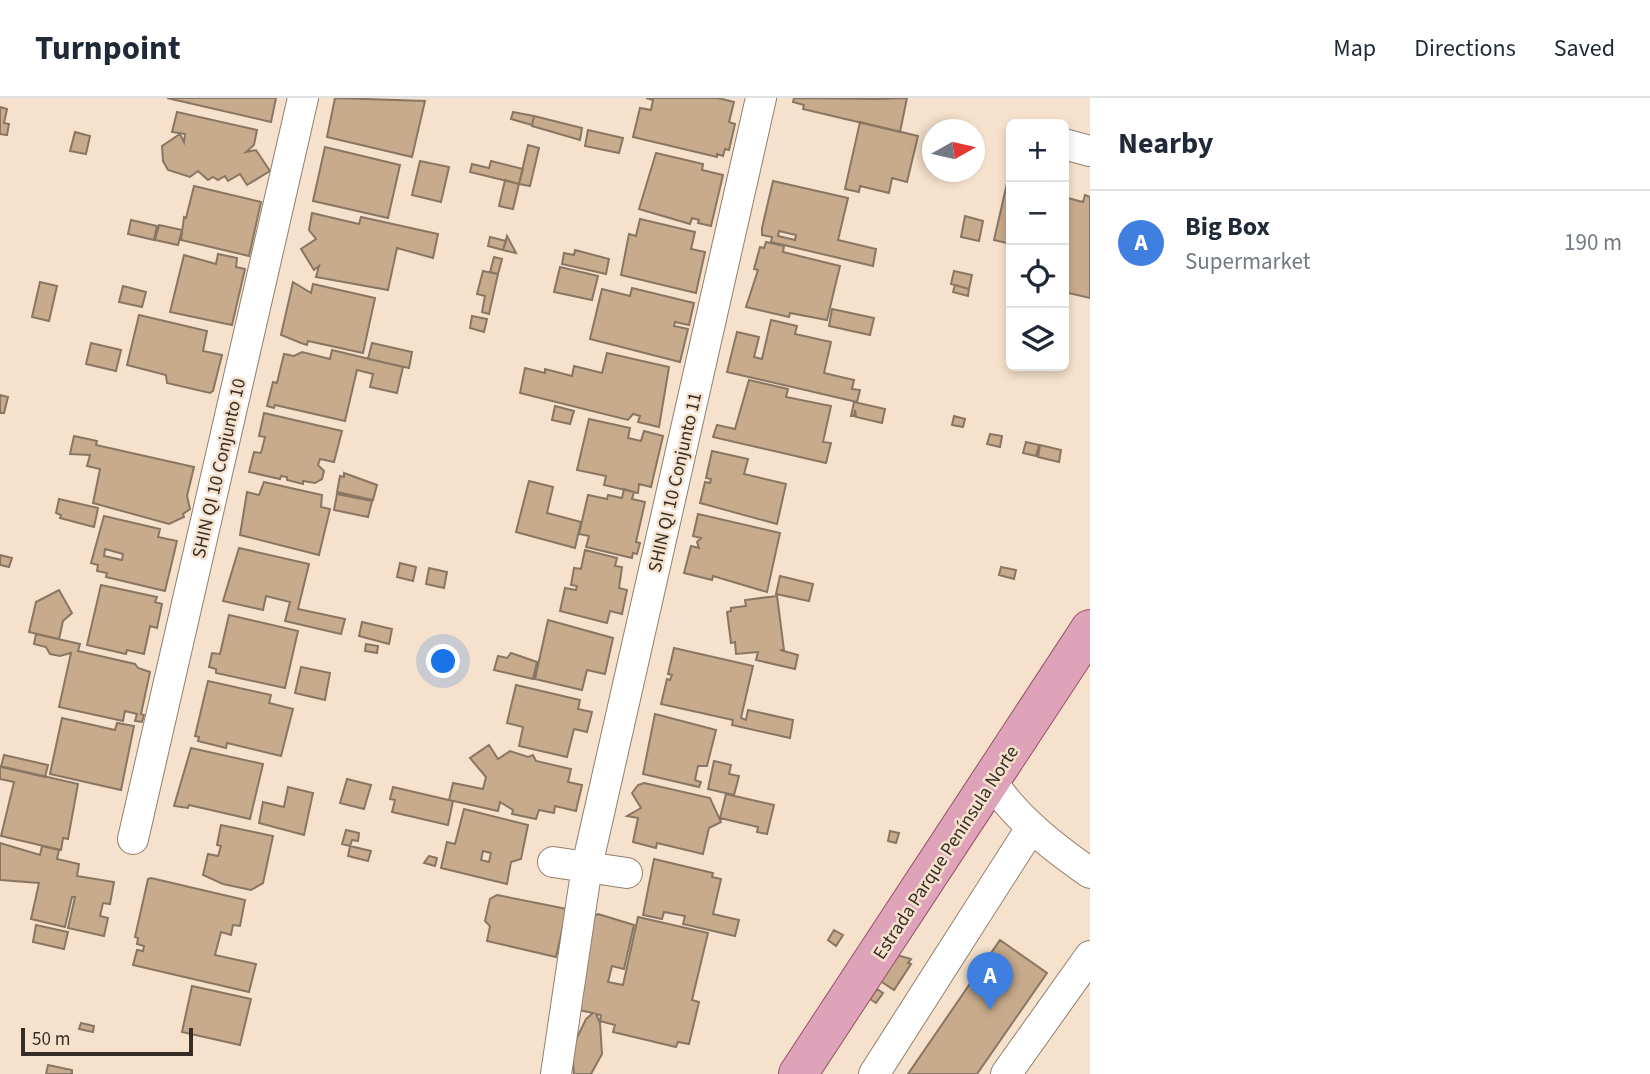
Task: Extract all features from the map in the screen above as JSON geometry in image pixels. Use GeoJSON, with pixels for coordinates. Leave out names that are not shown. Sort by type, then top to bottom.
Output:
{"type":"FeatureCollection","features":[{"type":"Feature","properties":{"kind":"main road","name":"Estrada Parque Península Norte"},"geometry":{"type":"LineString","coordinates":[[798,1074],[1090,629]]}},
{"type":"Feature","properties":{"kind":"street","name":"SHIN QI 10 Conjunto 10"},"geometry":{"type":"LineString","coordinates":[[133,839],[303,98]]}},
{"type":"Feature","properties":{"kind":"street","name":"SHIN QI 10 Conjunto 11"},"geometry":{"type":"LineString","coordinates":[[555,1074],[587,866],[761,98]]}},
{"type":"Feature","properties":{"kind":"street"},"geometry":{"type":"LineString","coordinates":[[1069,145],[1090,151]]}},
{"type":"Feature","properties":{"kind":"street"},"geometry":{"type":"LineString","coordinates":[[992,782],[1008,805],[1031,828],[1090,873]]}},
{"type":"Feature","properties":{"kind":"street"},"geometry":{"type":"LineString","coordinates":[[874,1074],[1031,828]]}},
{"type":"Feature","properties":{"kind":"street"},"geometry":{"type":"LineString","coordinates":[[553,862],[627,873]]}},
{"type":"Feature","properties":{"kind":"street"},"geometry":{"type":"LineString","coordinates":[[1006,1074],[1090,956]]}},
{"type":"Feature","properties":{"kind":"building"},"geometry":{"type":"Polygon","coordinates":[[[167,98],[276,98],[271,122],[167,98]]]}},
{"type":"Feature","properties":{"kind":"building"},"geometry":{"type":"Polygon","coordinates":[[[335,98],[425,101],[412,157],[327,137],[335,98]]]}},
{"type":"Feature","properties":{"kind":"building"},"geometry":{"type":"Polygon","coordinates":[[[646,98],[718,98],[734,102],[729,122],[735,124],[729,150],[725,149],[723,156],[717,154],[717,157],[633,137],[640,108],[651,110],[653,100],[646,98]]]}},
{"type":"Feature","properties":{"kind":"building"},"geometry":{"type":"Polygon","coordinates":[[[794,98],[907,98],[900,132],[803,109],[804,105],[793,102],[794,98]]]}},
{"type":"Feature","properties":{"kind":"building"},"geometry":{"type":"Polygon","coordinates":[[[0,107],[7,109],[4,123],[9,124],[7,135],[0,134],[0,107]]]}},
{"type":"Feature","properties":{"kind":"building"},"geometry":{"type":"Polygon","coordinates":[[[177,112],[257,130],[254,145],[246,152],[256,150],[270,171],[247,185],[240,174],[228,181],[225,176],[218,180],[213,177],[208,180],[198,171],[190,177],[168,170],[163,161],[162,146],[180,134],[184,142],[185,134],[172,132],[177,112]]]}},
{"type":"Feature","properties":{"kind":"building"},"geometry":{"type":"Polygon","coordinates":[[[513,112],[534,116],[532,125],[511,119],[513,112]]]}},
{"type":"Feature","properties":{"kind":"building"},"geometry":{"type":"Polygon","coordinates":[[[534,116],[582,128],[580,140],[532,126],[534,116]]]}},
{"type":"Feature","properties":{"kind":"building"},"geometry":{"type":"Polygon","coordinates":[[[860,122],[918,136],[907,182],[892,178],[889,193],[860,186],[859,192],[845,189],[860,122]]]}},
{"type":"Feature","properties":{"kind":"building"},"geometry":{"type":"Polygon","coordinates":[[[588,130],[623,138],[619,153],[585,146],[588,130]]]}},
{"type":"Feature","properties":{"kind":"building"},"geometry":{"type":"Polygon","coordinates":[[[75,132],[90,136],[86,154],[70,151],[75,132]]]}},
{"type":"Feature","properties":{"kind":"building"},"geometry":{"type":"Polygon","coordinates":[[[528,145],[539,148],[530,186],[519,184],[528,145]]]}},
{"type":"Feature","properties":{"kind":"building"},"geometry":{"type":"Polygon","coordinates":[[[325,147],[400,165],[388,218],[313,201],[325,147]]]}},
{"type":"Feature","properties":{"kind":"building"},"geometry":{"type":"Polygon","coordinates":[[[656,153],[703,164],[702,170],[723,175],[711,226],[698,223],[699,220],[692,218],[690,224],[639,209],[656,153]]]}},
{"type":"Feature","properties":{"kind":"building"},"geometry":{"type":"Polygon","coordinates":[[[420,161],[449,167],[441,202],[412,195],[420,161]]]}},
{"type":"Feature","properties":{"kind":"building"},"geometry":{"type":"Polygon","coordinates":[[[491,161],[523,169],[519,184],[470,172],[472,164],[489,168],[491,161]]]}},
{"type":"Feature","properties":{"kind":"building"},"geometry":{"type":"Polygon","coordinates":[[[505,180],[519,184],[513,209],[499,206],[505,180]]]}},
{"type":"Feature","properties":{"kind":"building"},"geometry":{"type":"Polygon","coordinates":[[[773,181],[848,198],[838,240],[876,249],[873,266],[771,242],[772,237],[762,235],[773,181]],[[779,231],[778,236],[795,240],[796,235],[779,231]]]}},
{"type":"Feature","properties":{"kind":"building"},"geometry":{"type":"Polygon","coordinates":[[[194,186],[261,202],[249,256],[181,240],[184,217],[186,218],[194,186]]]}},
{"type":"Feature","properties":{"kind":"building"},"geometry":{"type":"Polygon","coordinates":[[[1006,188],[1006,243],[994,240],[1006,188]]]}},
{"type":"Feature","properties":{"kind":"building"},"geometry":{"type":"Polygon","coordinates":[[[1085,195],[1090,197],[1090,298],[1069,293],[1069,198],[1083,202],[1085,195]]]}},
{"type":"Feature","properties":{"kind":"building"},"geometry":{"type":"Polygon","coordinates":[[[312,213],[359,224],[361,217],[438,234],[433,258],[397,248],[388,290],[316,277],[319,266],[314,270],[301,249],[316,239],[309,230],[312,213]]]}},
{"type":"Feature","properties":{"kind":"building"},"geometry":{"type":"Polygon","coordinates":[[[965,216],[983,221],[979,241],[961,237],[965,216]]]}},
{"type":"Feature","properties":{"kind":"building"},"geometry":{"type":"Polygon","coordinates":[[[640,219],[695,232],[691,249],[705,252],[696,293],[621,275],[629,234],[636,236],[640,219]]]}},
{"type":"Feature","properties":{"kind":"building"},"geometry":{"type":"Polygon","coordinates":[[[131,220],[157,226],[154,240],[128,234],[131,220]]]}},
{"type":"Feature","properties":{"kind":"building"},"geometry":{"type":"Polygon","coordinates":[[[159,225],[182,230],[178,245],[155,240],[159,225]]]}},
{"type":"Feature","properties":{"kind":"building"},"geometry":{"type":"Polygon","coordinates":[[[507,236],[516,253],[503,250],[507,236]]]}},
{"type":"Feature","properties":{"kind":"building"},"geometry":{"type":"Polygon","coordinates":[[[490,237],[506,241],[503,250],[488,246],[490,237]]]}},
{"type":"Feature","properties":{"kind":"building"},"geometry":{"type":"Polygon","coordinates":[[[766,242],[784,246],[783,252],[840,266],[827,320],[790,313],[789,317],[746,307],[758,270],[754,269],[760,247],[764,248],[766,242]]]}},
{"type":"Feature","properties":{"kind":"building"},"geometry":{"type":"Polygon","coordinates":[[[575,250],[609,259],[606,274],[562,264],[564,253],[574,255],[575,250]]]}},
{"type":"Feature","properties":{"kind":"building"},"geometry":{"type":"Polygon","coordinates":[[[218,254],[237,258],[236,267],[245,269],[232,325],[170,312],[184,255],[216,264],[218,254]]]}},
{"type":"Feature","properties":{"kind":"building"},"geometry":{"type":"Polygon","coordinates":[[[494,257],[502,259],[498,274],[490,272],[494,257]]]}},
{"type":"Feature","properties":{"kind":"building"},"geometry":{"type":"Polygon","coordinates":[[[560,267],[598,276],[592,300],[554,292],[560,267]]]}},
{"type":"Feature","properties":{"kind":"building"},"geometry":{"type":"Polygon","coordinates":[[[483,271],[498,274],[489,314],[482,312],[485,296],[477,294],[483,271]]]}},
{"type":"Feature","properties":{"kind":"building"},"geometry":{"type":"Polygon","coordinates":[[[954,271],[972,275],[969,289],[951,284],[954,271]]]}},
{"type":"Feature","properties":{"kind":"building"},"geometry":{"type":"Polygon","coordinates":[[[40,282],[57,286],[49,321],[32,317],[40,282]]]}},
{"type":"Feature","properties":{"kind":"building"},"geometry":{"type":"Polygon","coordinates":[[[293,282],[311,293],[313,284],[375,298],[363,353],[308,341],[307,345],[281,335],[293,282]]]}},
{"type":"Feature","properties":{"kind":"building"},"geometry":{"type":"Polygon","coordinates":[[[955,285],[969,289],[968,296],[953,292],[955,285]]]}},
{"type":"Feature","properties":{"kind":"building"},"geometry":{"type":"Polygon","coordinates":[[[123,286],[146,292],[142,307],[119,302],[123,286]]]}},
{"type":"Feature","properties":{"kind":"building"},"geometry":{"type":"Polygon","coordinates":[[[632,288],[694,303],[689,325],[675,322],[674,326],[688,329],[680,362],[590,339],[602,289],[630,296],[632,288]]]}},
{"type":"Feature","properties":{"kind":"building"},"geometry":{"type":"Polygon","coordinates":[[[832,309],[874,318],[870,335],[829,326],[832,309]]]}},
{"type":"Feature","properties":{"kind":"building"},"geometry":{"type":"Polygon","coordinates":[[[139,315],[207,331],[203,351],[222,355],[213,391],[210,393],[167,383],[166,375],[127,365],[139,315]]]}},
{"type":"Feature","properties":{"kind":"building"},"geometry":{"type":"Polygon","coordinates":[[[472,316],[487,319],[484,332],[470,328],[472,316]]]}},
{"type":"Feature","properties":{"kind":"building"},"geometry":{"type":"Polygon","coordinates":[[[771,320],[797,326],[795,334],[831,342],[824,373],[854,380],[852,389],[860,390],[857,402],[727,372],[737,332],[759,337],[754,357],[762,359],[771,320]]]}},
{"type":"Feature","properties":{"kind":"building"},"geometry":{"type":"Polygon","coordinates":[[[91,343],[121,350],[116,371],[86,364],[91,343]]]}},
{"type":"Feature","properties":{"kind":"building"},"geometry":{"type":"Polygon","coordinates":[[[372,343],[412,352],[409,368],[368,359],[372,343]]]}},
{"type":"Feature","properties":{"kind":"building"},"geometry":{"type":"Polygon","coordinates":[[[332,350],[403,367],[397,393],[370,387],[373,374],[357,370],[345,421],[275,405],[274,408],[267,406],[273,382],[277,383],[284,354],[294,356],[302,352],[330,359],[332,350]]]}},
{"type":"Feature","properties":{"kind":"building"},"geometry":{"type":"Polygon","coordinates":[[[607,353],[669,367],[659,427],[638,422],[640,416],[633,414],[628,420],[520,393],[525,368],[545,373],[545,369],[572,376],[574,366],[602,373],[607,353]]]}},
{"type":"Feature","properties":{"kind":"building"},"geometry":{"type":"Polygon","coordinates":[[[749,380],[788,389],[786,397],[831,406],[823,442],[831,443],[826,463],[713,437],[717,425],[735,429],[749,380]]]}},
{"type":"Feature","properties":{"kind":"building"},"geometry":{"type":"Polygon","coordinates":[[[0,395],[8,397],[4,413],[0,413],[0,395]]]}},
{"type":"Feature","properties":{"kind":"building"},"geometry":{"type":"Polygon","coordinates":[[[854,402],[885,409],[882,423],[856,417],[855,410],[854,416],[851,416],[854,402]]]}},
{"type":"Feature","properties":{"kind":"building"},"geometry":{"type":"Polygon","coordinates":[[[555,406],[574,411],[570,424],[552,420],[555,406]]]}},
{"type":"Feature","properties":{"kind":"building"},"geometry":{"type":"Polygon","coordinates":[[[264,413],[342,431],[334,462],[320,459],[318,465],[324,471],[322,479],[315,483],[303,481],[303,484],[287,480],[287,477],[281,476],[280,479],[249,472],[254,452],[261,453],[265,437],[259,436],[264,413]]]}},
{"type":"Feature","properties":{"kind":"building"},"geometry":{"type":"Polygon","coordinates":[[[954,416],[965,419],[963,427],[952,425],[954,416]]]}},
{"type":"Feature","properties":{"kind":"building"},"geometry":{"type":"Polygon","coordinates":[[[589,419],[630,428],[628,438],[641,441],[644,431],[663,436],[651,487],[639,484],[638,493],[604,485],[606,476],[577,470],[589,419]]]}},
{"type":"Feature","properties":{"kind":"building"},"geometry":{"type":"Polygon","coordinates":[[[990,434],[1002,436],[1000,447],[987,444],[990,434]]]}},
{"type":"Feature","properties":{"kind":"building"},"geometry":{"type":"Polygon","coordinates":[[[74,436],[97,441],[96,445],[194,467],[187,496],[190,509],[183,514],[184,517],[169,524],[93,503],[100,469],[87,466],[90,455],[70,454],[74,436]]]}},
{"type":"Feature","properties":{"kind":"building"},"geometry":{"type":"Polygon","coordinates":[[[1026,442],[1039,445],[1036,456],[1023,453],[1026,442]]]}},
{"type":"Feature","properties":{"kind":"building"},"geometry":{"type":"Polygon","coordinates":[[[1040,445],[1061,450],[1059,462],[1038,457],[1040,445]]]}},
{"type":"Feature","properties":{"kind":"building"},"geometry":{"type":"Polygon","coordinates":[[[712,451],[748,459],[744,474],[786,484],[777,524],[700,503],[705,482],[710,483],[711,479],[706,478],[712,451]]]}},
{"type":"Feature","properties":{"kind":"building"},"geometry":{"type":"Polygon","coordinates":[[[344,473],[377,485],[373,500],[337,492],[340,476],[344,477],[344,473]]]}},
{"type":"Feature","properties":{"kind":"building"},"geometry":{"type":"Polygon","coordinates":[[[529,481],[553,487],[547,513],[581,522],[575,548],[516,532],[529,481]]]}},
{"type":"Feature","properties":{"kind":"building"},"geometry":{"type":"Polygon","coordinates":[[[264,482],[322,495],[321,507],[330,509],[319,555],[240,535],[247,492],[259,495],[264,482]]]}},
{"type":"Feature","properties":{"kind":"building"},"geometry":{"type":"Polygon","coordinates":[[[624,489],[634,492],[632,499],[645,502],[636,542],[640,543],[637,554],[633,553],[632,558],[586,547],[589,536],[579,534],[588,495],[607,499],[608,495],[622,498],[624,489]]]}},
{"type":"Feature","properties":{"kind":"building"},"geometry":{"type":"Polygon","coordinates":[[[337,494],[372,501],[368,517],[334,510],[337,494]]]}},
{"type":"Feature","properties":{"kind":"building"},"geometry":{"type":"Polygon","coordinates":[[[59,499],[98,508],[94,527],[60,518],[61,515],[56,513],[59,499]]]}},
{"type":"Feature","properties":{"kind":"building"},"geometry":{"type":"Polygon","coordinates":[[[698,514],[780,533],[767,592],[713,576],[712,580],[684,573],[691,546],[699,548],[697,542],[701,538],[693,536],[698,514]]]}},
{"type":"Feature","properties":{"kind":"building"},"geometry":{"type":"Polygon","coordinates":[[[104,516],[160,529],[158,537],[177,541],[165,591],[106,577],[107,573],[97,571],[98,565],[91,563],[104,516]],[[105,549],[104,556],[122,560],[123,554],[105,549]]]}},
{"type":"Feature","properties":{"kind":"building"},"geometry":{"type":"Polygon","coordinates":[[[239,548],[309,564],[298,609],[345,619],[341,634],[285,621],[290,602],[266,596],[263,610],[223,601],[239,548]]]}},
{"type":"Feature","properties":{"kind":"building"},"geometry":{"type":"Polygon","coordinates":[[[585,550],[617,558],[615,566],[622,567],[619,588],[627,590],[622,614],[610,611],[607,623],[560,611],[565,588],[576,590],[577,586],[571,585],[574,568],[581,569],[585,550]]]}},
{"type":"Feature","properties":{"kind":"building"},"geometry":{"type":"Polygon","coordinates":[[[0,555],[12,558],[9,567],[0,565],[0,555]]]}},
{"type":"Feature","properties":{"kind":"building"},"geometry":{"type":"Polygon","coordinates":[[[400,563],[416,567],[413,581],[397,577],[400,563]]]}},
{"type":"Feature","properties":{"kind":"building"},"geometry":{"type":"Polygon","coordinates":[[[1001,567],[1016,570],[1014,579],[999,575],[1001,567]]]}},
{"type":"Feature","properties":{"kind":"building"},"geometry":{"type":"Polygon","coordinates":[[[429,568],[447,572],[444,588],[426,584],[429,568]]]}},
{"type":"Feature","properties":{"kind":"building"},"geometry":{"type":"Polygon","coordinates":[[[780,576],[813,584],[809,601],[776,594],[780,576]]]}},
{"type":"Feature","properties":{"kind":"building"},"geometry":{"type":"Polygon","coordinates":[[[101,585],[157,597],[155,602],[162,604],[157,628],[150,626],[144,654],[127,650],[126,654],[87,645],[101,585]]]}},
{"type":"Feature","properties":{"kind":"building"},"geometry":{"type":"Polygon","coordinates":[[[59,590],[72,613],[63,621],[59,639],[29,632],[36,602],[59,590]]]}},
{"type":"Feature","properties":{"kind":"building"},"geometry":{"type":"Polygon","coordinates":[[[777,596],[784,650],[780,650],[798,655],[795,669],[756,660],[758,652],[736,654],[735,642],[731,643],[727,612],[731,611],[731,608],[746,606],[745,600],[777,596]]]}},
{"type":"Feature","properties":{"kind":"building"},"geometry":{"type":"Polygon","coordinates":[[[229,615],[298,631],[285,688],[216,673],[216,669],[209,667],[212,653],[220,654],[229,615]]]}},
{"type":"Feature","properties":{"kind":"building"},"geometry":{"type":"Polygon","coordinates":[[[548,620],[613,638],[605,674],[587,670],[582,690],[535,679],[548,620]]]}},
{"type":"Feature","properties":{"kind":"building"},"geometry":{"type":"Polygon","coordinates":[[[362,622],[392,629],[389,644],[359,636],[362,622]]]}},
{"type":"Feature","properties":{"kind":"building"},"geometry":{"type":"Polygon","coordinates":[[[36,634],[80,644],[78,651],[135,664],[138,668],[150,672],[141,714],[144,715],[142,722],[135,721],[137,714],[125,711],[123,721],[59,707],[71,653],[60,656],[50,654],[46,647],[34,644],[36,634]]]}},
{"type":"Feature","properties":{"kind":"building"},"geometry":{"type":"Polygon","coordinates":[[[366,644],[378,646],[377,653],[365,651],[366,644]]]}},
{"type":"Feature","properties":{"kind":"building"},"geometry":{"type":"Polygon","coordinates":[[[674,648],[753,666],[741,718],[746,720],[748,710],[793,720],[790,738],[732,725],[733,720],[661,704],[667,679],[670,680],[672,675],[668,674],[674,648]]]}},
{"type":"Feature","properties":{"kind":"building"},"geometry":{"type":"Polygon","coordinates":[[[511,653],[537,662],[533,679],[494,670],[498,656],[507,658],[511,653]]]}},
{"type":"Feature","properties":{"kind":"building"},"geometry":{"type":"Polygon","coordinates":[[[301,667],[330,673],[325,700],[295,693],[301,667]]]}},
{"type":"Feature","properties":{"kind":"building"},"geometry":{"type":"Polygon","coordinates":[[[208,681],[271,695],[269,703],[293,709],[281,756],[227,743],[226,748],[198,741],[199,737],[195,736],[208,681]]]}},
{"type":"Feature","properties":{"kind":"building"},"geometry":{"type":"Polygon","coordinates":[[[516,685],[580,700],[578,709],[592,712],[587,732],[574,729],[567,757],[519,746],[523,727],[507,723],[516,685]]]}},
{"type":"Feature","properties":{"kind":"building"},"geometry":{"type":"Polygon","coordinates":[[[655,714],[716,730],[707,766],[698,766],[695,780],[701,782],[699,787],[643,774],[655,714]]]}},
{"type":"Feature","properties":{"kind":"building"},"geometry":{"type":"Polygon","coordinates":[[[62,718],[115,730],[117,723],[134,726],[121,790],[50,774],[62,718]]]}},
{"type":"Feature","properties":{"kind":"building"},"geometry":{"type":"Polygon","coordinates":[[[489,745],[498,759],[510,751],[528,757],[533,755],[536,761],[571,769],[568,782],[582,785],[576,811],[555,806],[554,813],[539,810],[536,819],[512,814],[513,810],[500,802],[498,811],[449,800],[453,783],[483,789],[486,777],[470,758],[489,745]]]}},
{"type":"Feature","properties":{"kind":"building"},"geometry":{"type":"Polygon","coordinates":[[[191,748],[263,764],[250,819],[189,805],[188,808],[174,806],[191,748]]]}},
{"type":"Feature","properties":{"kind":"building"},"geometry":{"type":"Polygon","coordinates":[[[4,755],[48,765],[45,777],[1,767],[4,755]]]}},
{"type":"Feature","properties":{"kind":"building"},"geometry":{"type":"Polygon","coordinates":[[[714,761],[731,765],[729,774],[739,776],[734,795],[708,789],[714,761]]]}},
{"type":"Feature","properties":{"kind":"building"},"geometry":{"type":"Polygon","coordinates":[[[0,766],[78,784],[68,839],[63,838],[61,850],[1,836],[14,782],[0,779],[0,766]]]}},
{"type":"Feature","properties":{"kind":"building"},"geometry":{"type":"Polygon","coordinates":[[[347,779],[371,785],[364,809],[340,803],[347,779]]]}},
{"type":"Feature","properties":{"kind":"building"},"geometry":{"type":"Polygon","coordinates":[[[644,783],[710,798],[721,822],[709,828],[703,854],[657,843],[656,848],[633,842],[638,818],[627,816],[641,808],[632,793],[638,785],[644,783]]]}},
{"type":"Feature","properties":{"kind":"building"},"geometry":{"type":"Polygon","coordinates":[[[288,787],[313,793],[304,835],[259,823],[263,802],[284,807],[288,787]]]}},
{"type":"Feature","properties":{"kind":"building"},"geometry":{"type":"Polygon","coordinates":[[[393,787],[453,801],[448,825],[392,812],[395,800],[390,799],[393,787]]]}},
{"type":"Feature","properties":{"kind":"building"},"geometry":{"type":"Polygon","coordinates":[[[726,794],[774,805],[767,834],[757,832],[758,827],[720,818],[726,794]]]}},
{"type":"Feature","properties":{"kind":"building"},"geometry":{"type":"Polygon","coordinates":[[[464,809],[528,825],[521,859],[511,862],[507,884],[441,868],[447,842],[455,844],[464,809]],[[483,851],[481,860],[489,862],[491,853],[483,851]]]}},
{"type":"Feature","properties":{"kind":"building"},"geometry":{"type":"Polygon","coordinates":[[[221,825],[273,836],[263,883],[251,890],[223,884],[203,875],[208,854],[218,856],[221,825]]]}},
{"type":"Feature","properties":{"kind":"building"},"geometry":{"type":"Polygon","coordinates":[[[346,830],[359,833],[358,841],[352,840],[350,846],[342,844],[346,830]]]}},
{"type":"Feature","properties":{"kind":"building"},"geometry":{"type":"Polygon","coordinates":[[[890,831],[899,833],[896,843],[888,841],[890,831]]]}},
{"type":"Feature","properties":{"kind":"building"},"geometry":{"type":"Polygon","coordinates":[[[0,843],[40,855],[42,846],[59,850],[57,859],[79,864],[77,876],[114,882],[110,904],[103,903],[100,916],[108,918],[104,936],[68,928],[75,897],[72,897],[65,927],[31,919],[39,883],[0,880],[0,843]]]}},
{"type":"Feature","properties":{"kind":"building"},"geometry":{"type":"Polygon","coordinates":[[[350,846],[371,851],[368,861],[348,856],[350,846]]]}},
{"type":"Feature","properties":{"kind":"building"},"geometry":{"type":"Polygon","coordinates":[[[429,856],[437,858],[435,866],[424,863],[429,856]]]}},
{"type":"Feature","properties":{"kind":"building"},"geometry":{"type":"Polygon","coordinates":[[[654,859],[713,873],[712,877],[721,879],[713,914],[739,920],[735,936],[683,924],[685,916],[664,912],[662,919],[643,915],[654,859]]]}},
{"type":"Feature","properties":{"kind":"building"},"geometry":{"type":"Polygon","coordinates":[[[148,879],[245,900],[240,926],[233,925],[231,935],[221,932],[215,955],[256,964],[249,992],[133,965],[137,950],[143,951],[144,946],[137,944],[138,938],[135,937],[148,879]]]}},
{"type":"Feature","properties":{"kind":"building"},"geometry":{"type":"Polygon","coordinates":[[[497,895],[567,909],[556,957],[487,941],[490,926],[485,921],[490,899],[497,895]]]}},
{"type":"Feature","properties":{"kind":"building"},"geometry":{"type":"Polygon","coordinates":[[[598,914],[634,925],[624,969],[612,966],[608,982],[623,985],[638,917],[708,933],[692,1000],[699,1002],[689,1044],[678,1042],[676,1047],[613,1032],[615,1025],[600,1021],[601,1015],[596,1014],[600,1023],[602,1054],[591,1074],[574,1074],[572,1048],[586,1019],[593,1013],[574,1009],[590,918],[598,914]]]}},
{"type":"Feature","properties":{"kind":"building"},"geometry":{"type":"Polygon","coordinates":[[[36,925],[68,932],[64,949],[33,942],[36,925]]]}},
{"type":"Feature","properties":{"kind":"building"},"geometry":{"type":"Polygon","coordinates":[[[834,930],[843,935],[836,946],[828,940],[834,930]]]}},
{"type":"Feature","properties":{"kind":"building"},"geometry":{"type":"Polygon","coordinates":[[[1000,940],[1047,973],[977,1074],[908,1074],[1000,940]]]}},
{"type":"Feature","properties":{"kind":"building"},"geometry":{"type":"Polygon","coordinates":[[[897,955],[911,959],[908,963],[911,964],[894,990],[879,980],[897,955]]]}},
{"type":"Feature","properties":{"kind":"building"},"geometry":{"type":"Polygon","coordinates":[[[192,986],[251,999],[240,1045],[182,1032],[192,986]]]}},
{"type":"Feature","properties":{"kind":"building"},"geometry":{"type":"Polygon","coordinates":[[[877,989],[883,993],[876,1003],[870,999],[877,989]]]}},
{"type":"Feature","properties":{"kind":"building"},"geometry":{"type":"Polygon","coordinates":[[[81,1023],[94,1026],[93,1032],[79,1029],[81,1023]]]}},
{"type":"Feature","properties":{"kind":"building"},"geometry":{"type":"Polygon","coordinates":[[[48,1065],[72,1070],[72,1074],[46,1074],[48,1065]]]}},
{"type":"Feature","properties":{"kind":"place","name":"Big Box"},"geometry":{"type":"Point","coordinates":[990,1010]}}]}
